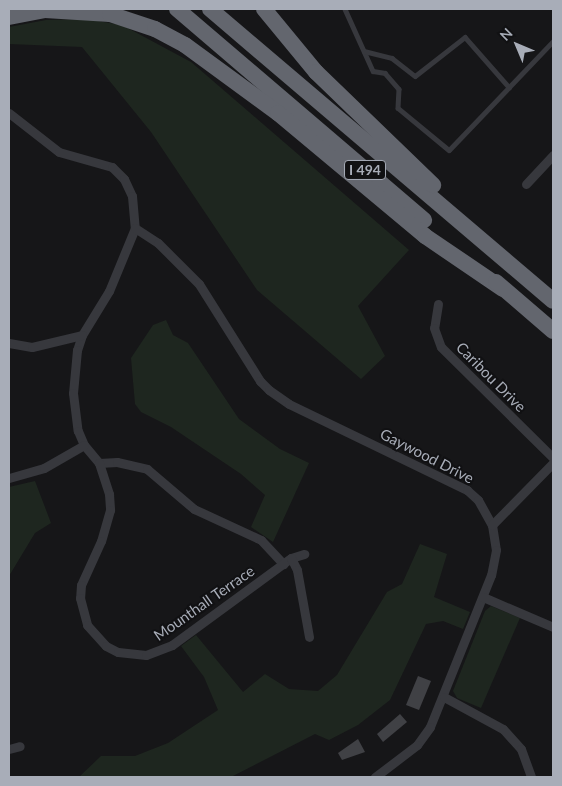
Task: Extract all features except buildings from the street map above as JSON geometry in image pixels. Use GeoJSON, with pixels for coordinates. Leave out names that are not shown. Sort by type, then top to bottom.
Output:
{"type":"FeatureCollection","features":[{"type":"Feature","properties":{"kind":"highway","name":"I 494"},"geometry":{"type":"LineString","coordinates":[[177,9],[553,331]]}},
{"type":"Feature","properties":{"kind":"highway","name":"I 494"},"geometry":{"type":"LineString","coordinates":[[210,9],[553,301]]}},
{"type":"Feature","properties":{"kind":"highway"},"geometry":{"type":"LineString","coordinates":[[264,9],[293,48],[454,206],[472,233]]}},
{"type":"Feature","properties":{"kind":"highway"},"geometry":{"type":"LineString","coordinates":[[9,17],[45,10],[110,14],[155,29],[185,45],[278,113],[425,236],[503,289]]}},
{"type":"Feature","properties":{"kind":"street"},"geometry":{"type":"LineString","coordinates":[[9,113],[59,152],[105,163],[118,171],[132,196],[134,228],[109,291],[82,335],[76,357],[73,393],[78,431],[84,445],[100,463],[117,462],[147,469],[200,513],[261,540],[283,564]]}},
{"type":"Feature","properties":{"kind":"street"},"geometry":{"type":"LineString","coordinates":[[526,184],[553,155]]}},
{"type":"Feature","properties":{"kind":"street","name":"Gaywood Drive"},"geometry":{"type":"LineString","coordinates":[[134,228],[158,243],[199,284],[260,381],[269,390],[289,404],[461,486],[478,500],[492,525],[495,563],[444,697],[422,739],[375,777]]}},
{"type":"Feature","properties":{"kind":"street","name":"Caribou Drive"},"geometry":{"type":"LineString","coordinates":[[438,304],[434,328],[441,347],[553,458]]}},
{"type":"Feature","properties":{"kind":"street"},"geometry":{"type":"LineString","coordinates":[[9,343],[32,347],[82,335]]}},
{"type":"Feature","properties":{"kind":"street"},"geometry":{"type":"LineString","coordinates":[[9,478],[44,468],[84,445]]}},
{"type":"Feature","properties":{"kind":"street","name":"Mounthall Terrace"},"geometry":{"type":"LineString","coordinates":[[100,463],[109,494],[110,510],[102,541],[81,585],[80,598],[87,625],[106,646],[132,656],[160,652],[291,558],[304,554]]}},
{"type":"Feature","properties":{"kind":"street"},"geometry":{"type":"LineString","coordinates":[[492,525],[553,463]]}},
{"type":"Feature","properties":{"kind":"street"},"geometry":{"type":"LineString","coordinates":[[291,558],[297,570],[309,637]]}},
{"type":"Feature","properties":{"kind":"street"},"geometry":{"type":"LineString","coordinates":[[483,597],[553,627]]}},
{"type":"Feature","properties":{"kind":"street"},"geometry":{"type":"LineString","coordinates":[[444,697],[503,729],[520,749],[531,777]]}},
{"type":"Feature","properties":{"kind":"street"},"geometry":{"type":"LineString","coordinates":[[9,749],[20,746]]}},
{"type":"Feature","properties":{"kind":"lane"},"geometry":{"type":"LineString","coordinates":[[345,9],[373,71],[385,73],[399,88],[398,108],[449,150],[553,41]]}},
{"type":"Feature","properties":{"kind":"lane"},"geometry":{"type":"LineString","coordinates":[[364,51],[392,58],[415,76],[461,37],[465,38],[509,87]]}},
{"type":"Feature","properties":{"kind":"shaded area"},"geometry":{"type":"Polygon","coordinates":[[[86,19],[122,25],[191,62],[409,250],[358,306],[385,356],[361,379],[257,290],[151,132],[82,47],[9,44],[9,27],[46,20],[86,19]]]}},
{"type":"Feature","properties":{"kind":"shaded area"},"geometry":{"type":"Polygon","coordinates":[[[166,320],[173,335],[188,343],[239,419],[280,449],[309,463],[273,542],[251,527],[265,495],[241,474],[171,427],[141,412],[135,404],[131,358],[153,325],[166,320]]]}},
{"type":"Feature","properties":{"kind":"shaded area"},"geometry":{"type":"Polygon","coordinates":[[[35,481],[51,523],[35,533],[9,576],[9,487],[35,481]]]}},
{"type":"Feature","properties":{"kind":"shaded area"},"geometry":{"type":"Polygon","coordinates":[[[420,544],[447,554],[434,597],[470,612],[463,629],[443,621],[426,624],[390,700],[358,725],[329,740],[315,734],[231,777],[79,777],[101,756],[135,756],[168,743],[218,710],[204,677],[181,646],[196,635],[243,692],[265,674],[289,689],[318,691],[337,675],[387,592],[402,584],[420,544]]]}},
{"type":"Feature","properties":{"kind":"shaded area"},"geometry":{"type":"Polygon","coordinates":[[[491,606],[520,618],[481,708],[457,698],[453,691],[485,611],[491,606]]]}}]}
